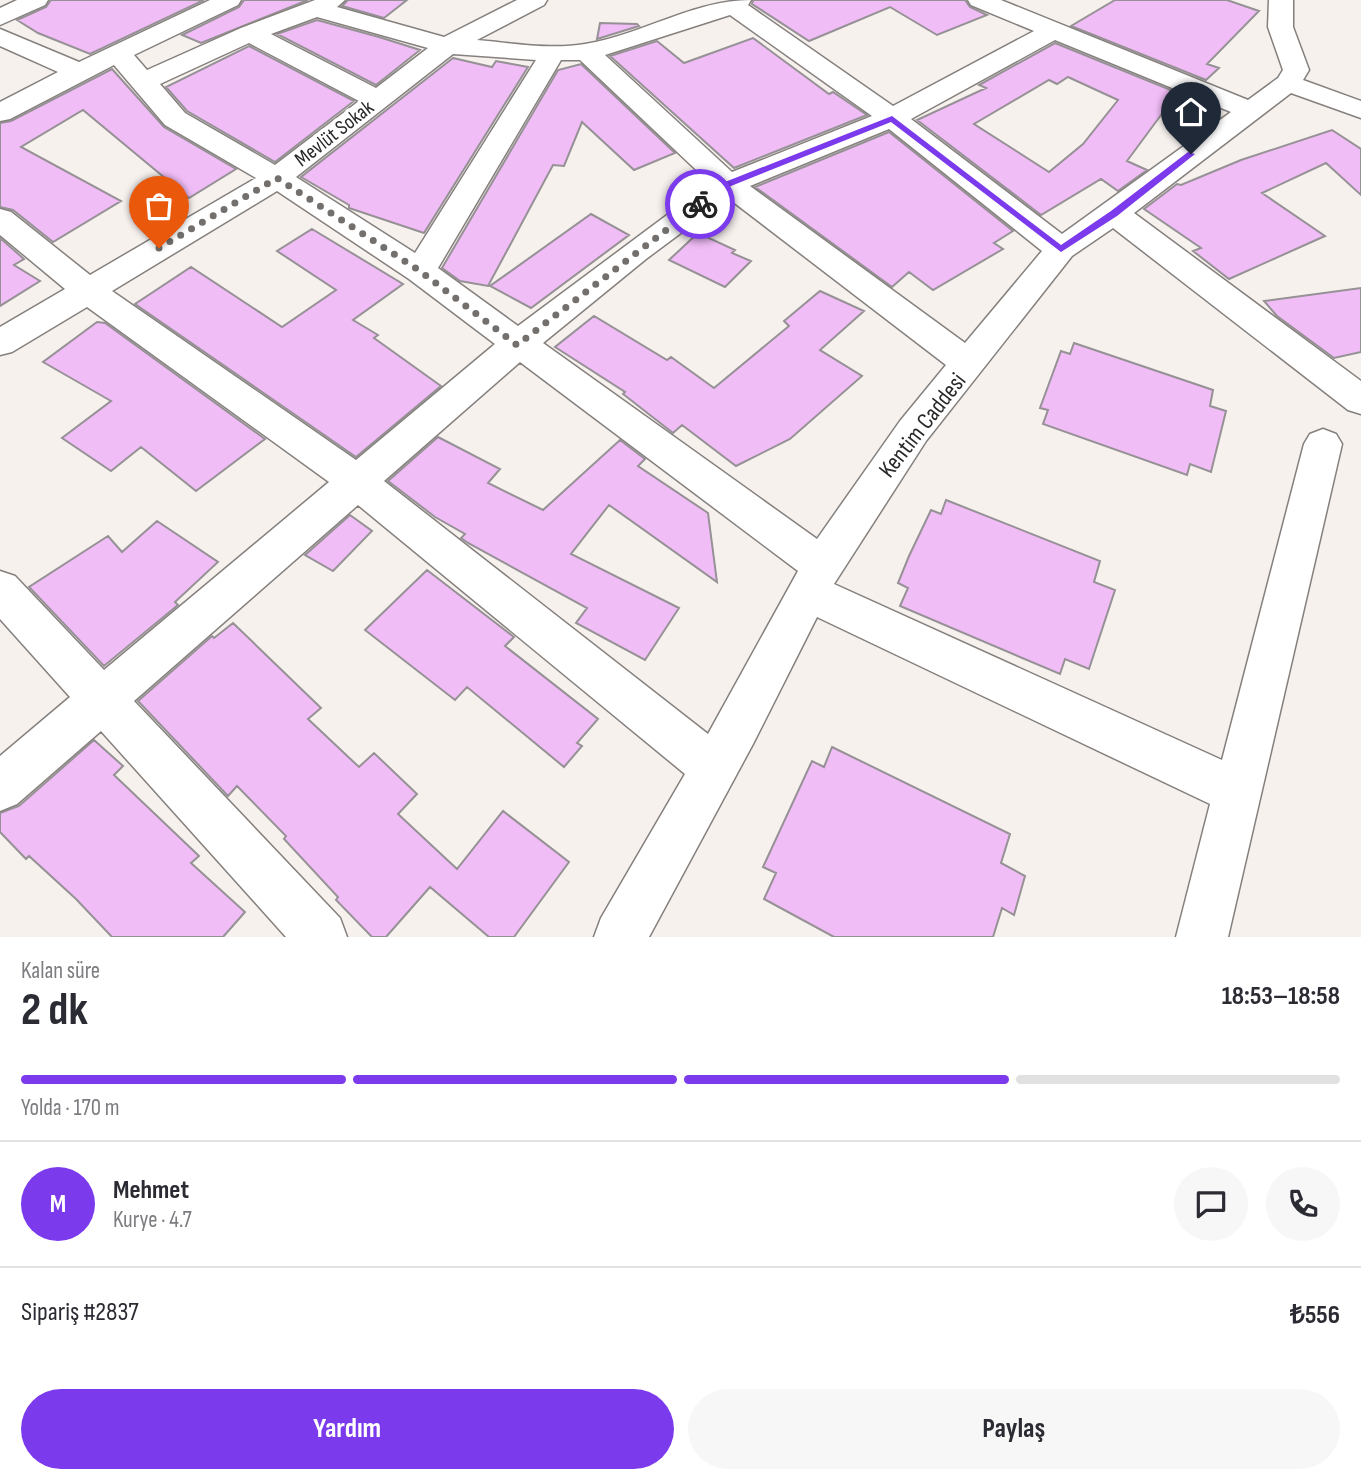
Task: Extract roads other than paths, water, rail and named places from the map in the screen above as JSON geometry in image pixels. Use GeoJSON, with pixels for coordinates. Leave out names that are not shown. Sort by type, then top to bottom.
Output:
{"type":"FeatureCollection","features":[{"type":"Feature","properties":{"kind":"street"},"geometry":{"type":"LineString","coordinates":[[0,18],[36,0]]}},
{"type":"Feature","properties":{"kind":"street"},"geometry":{"type":"LineString","coordinates":[[0,113],[229,0]]}},
{"type":"Feature","properties":{"kind":"street","name":"Mevlüt Sokak"},"geometry":{"type":"LineString","coordinates":[[0,343],[277,178],[447,46],[536,0]]}},
{"type":"Feature","properties":{"kind":"street"},"geometry":{"type":"LineString","coordinates":[[980,0],[1250,110]]}},
{"type":"Feature","properties":{"kind":"street"},"geometry":{"type":"LineString","coordinates":[[143,82],[250,33],[325,5],[447,46],[554,53],[587,52],[736,3],[892,118],[1061,249]]}},
{"type":"Feature","properties":{"kind":"street"},"geometry":{"type":"LineString","coordinates":[[1273,4],[1282,36],[1296,69],[1288,83],[1361,110]]}},
{"type":"Feature","properties":{"kind":"street"},"geometry":{"type":"LineString","coordinates":[[0,787],[517,345],[635,252],[728,184],[892,118],[1054,30]]}},
{"type":"Feature","properties":{"kind":"street"},"geometry":{"type":"LineString","coordinates":[[250,33],[376,99]]}},
{"type":"Feature","properties":{"kind":"street"},"geometry":{"type":"LineString","coordinates":[[0,37],[79,72]]}},
{"type":"Feature","properties":{"kind":"street"},"geometry":{"type":"LineString","coordinates":[[587,52],[728,184],[969,364]]}},
{"type":"Feature","properties":{"kind":"street"},"geometry":{"type":"LineString","coordinates":[[420,271],[554,53]]}},
{"type":"Feature","properties":{"kind":"street"},"geometry":{"type":"LineString","coordinates":[[118,54],[175,119],[277,178],[420,271],[815,579],[1237,792]]}},
{"type":"Feature","properties":{"kind":"street","name":"Kentim Caddesi"},"geometry":{"type":"LineString","coordinates":[[620,937],[815,579],[913,431],[1061,249],[1114,214],[1288,83]]}},
{"type":"Feature","properties":{"kind":"street"},"geometry":{"type":"LineString","coordinates":[[1114,214],[1361,400]]}},
{"type":"Feature","properties":{"kind":"street"},"geometry":{"type":"LineString","coordinates":[[0,219],[88,291],[356,481],[714,768]]}},
{"type":"Feature","properties":{"kind":"street"},"geometry":{"type":"LineString","coordinates":[[1319,368],[1361,366]]}},
{"type":"Feature","properties":{"kind":"street"},"geometry":{"type":"LineString","coordinates":[[1202,937],[1322,444]]}},
{"type":"Feature","properties":{"kind":"street"},"geometry":{"type":"LineString","coordinates":[[0,589],[321,937]]}}]}
